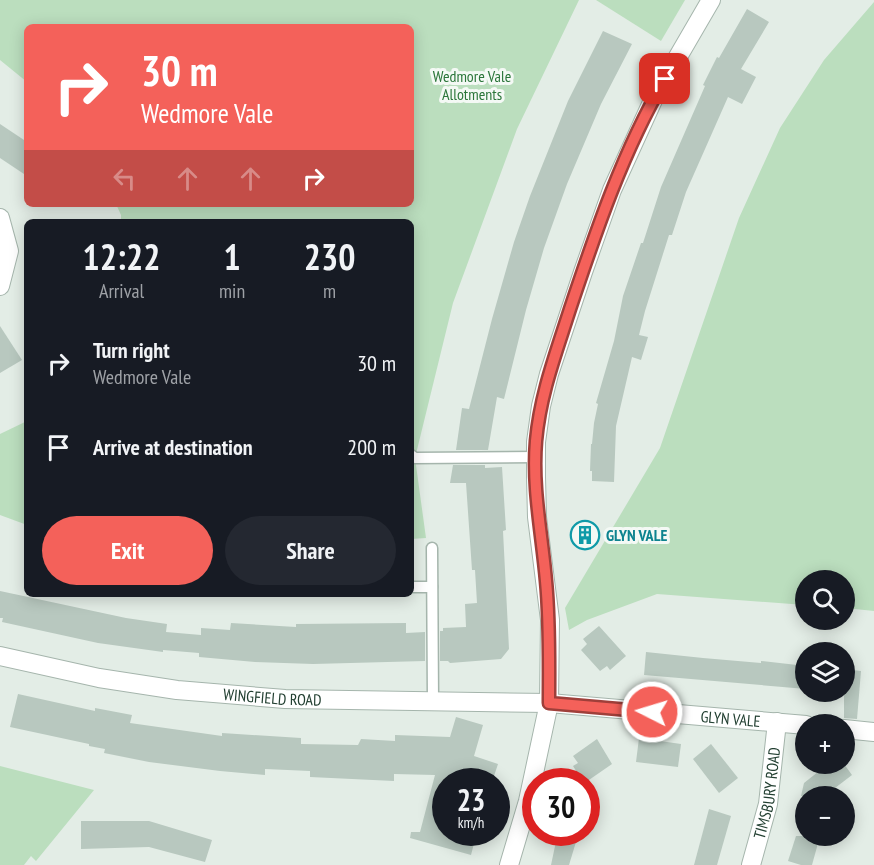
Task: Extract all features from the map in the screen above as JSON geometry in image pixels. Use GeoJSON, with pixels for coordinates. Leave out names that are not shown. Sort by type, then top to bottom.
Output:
{"type":"FeatureCollection","features":[{"type":"Feature","properties":{"kind":"street"},"geometry":{"type":"LineString","coordinates":[[509,865],[528,801],[549,703],[550,620],[537,517],[536,457],[541,406],[549,374],[612,190],[654,98],[711,0]]}},
{"type":"Feature","properties":{"kind":"street"},"geometry":{"type":"LineString","coordinates":[[0,218],[9,251],[0,286]]}},
{"type":"Feature","properties":{"kind":"street","name":"WINGFIELD ROAD"},"geometry":{"type":"LineString","coordinates":[[0,656],[99,678],[177,690],[285,699],[549,703]]}},
{"type":"Feature","properties":{"kind":"street","name":"GLYN VALE"},"geometry":{"type":"LineString","coordinates":[[549,703],[795,724]]}},
{"type":"Feature","properties":{"kind":"street","name":"TIMSBURY ROAD"},"geometry":{"type":"LineString","coordinates":[[752,865],[768,804],[777,722]]}},
{"type":"Feature","properties":{"kind":"street"},"geometry":{"type":"LineString","coordinates":[[855,730],[874,732]]}},
{"type":"Feature","properties":{"kind":"lane"},"geometry":{"type":"LineString","coordinates":[[414,457],[536,457]]}},
{"type":"Feature","properties":{"kind":"lane"},"geometry":{"type":"LineString","coordinates":[[432,548],[433,701]]}},
{"type":"Feature","properties":{"kind":"lane"},"geometry":{"type":"LineString","coordinates":[[414,587],[432,587]]}},
{"type":"Feature","properties":{"kind":"green space","name":"Wedmore Vale Allotments"},"geometry":{"type":"Polygon","coordinates":[[[0,0],[579,0],[517,129],[453,303],[415,458],[426,538],[414,539],[414,219],[121,219],[117,207],[414,207],[414,24],[24,24],[24,80],[0,60],[0,0]]]}},
{"type":"Feature","properties":{"kind":"green space"},"geometry":{"type":"Polygon","coordinates":[[[596,0],[685,0],[661,41],[596,0]]]}},
{"type":"Feature","properties":{"kind":"green space"},"geometry":{"type":"Polygon","coordinates":[[[874,2],[874,611],[855,609],[855,570],[795,570],[795,604],[657,594],[587,620],[569,630],[565,608],[660,448],[739,218],[780,128],[824,60],[874,2]]]}},
{"type":"Feature","properties":{"kind":"green space"},"geometry":{"type":"Polygon","coordinates":[[[24,422],[24,524],[0,515],[0,434],[24,422]]]}},
{"type":"Feature","properties":{"kind":"green space"},"geometry":{"type":"Polygon","coordinates":[[[0,766],[94,790],[36,861],[31,856],[24,865],[0,865],[0,766]]]}},
{"type":"Feature","properties":{"kind":"building"},"geometry":{"type":"Polygon","coordinates":[[[747,9],[769,22],[741,69],[756,77],[742,104],[728,97],[686,192],[672,235],[669,235],[645,311],[639,335],[648,337],[641,360],[632,357],[616,426],[614,482],[592,481],[591,444],[598,404],[596,403],[614,341],[623,296],[661,187],[705,86],[703,85],[717,57],[719,58],[747,9]]]}},
{"type":"Feature","properties":{"kind":"building"},"geometry":{"type":"Polygon","coordinates":[[[603,31],[632,44],[601,104],[567,184],[544,248],[504,399],[497,397],[488,450],[456,450],[462,408],[469,409],[514,242],[530,196],[568,101],[603,31]]]}},
{"type":"Feature","properties":{"kind":"building"},"geometry":{"type":"Polygon","coordinates":[[[0,124],[24,140],[24,174],[0,158],[0,124]]]}},
{"type":"Feature","properties":{"kind":"building"},"geometry":{"type":"Polygon","coordinates":[[[0,326],[22,360],[0,373],[0,326]]]}},
{"type":"Feature","properties":{"kind":"building"},"geometry":{"type":"Polygon","coordinates":[[[453,465],[502,467],[509,649],[501,659],[450,663],[440,661],[440,631],[443,631],[443,628],[466,627],[465,604],[477,603],[475,570],[472,570],[466,483],[450,483],[453,465]]]}},
{"type":"Feature","properties":{"kind":"building","name":"GLYN VALE"},"geometry":{"type":"Polygon","coordinates":[[[594,523],[595,545],[577,547],[575,524],[594,523]]]}},
{"type":"Feature","properties":{"kind":"building"},"geometry":{"type":"Polygon","coordinates":[[[0,591],[126,618],[167,624],[166,632],[201,635],[201,628],[230,630],[231,623],[296,627],[296,624],[406,623],[406,633],[425,632],[425,661],[313,664],[199,657],[199,653],[163,650],[163,652],[98,643],[2,622],[3,618],[0,618],[0,591]]]}},
{"type":"Feature","properties":{"kind":"building"},"geometry":{"type":"Polygon","coordinates":[[[599,626],[626,656],[610,670],[607,666],[600,671],[581,650],[587,644],[583,639],[599,626]]]}},
{"type":"Feature","properties":{"kind":"building"},"geometry":{"type":"Polygon","coordinates":[[[646,652],[761,663],[761,661],[795,665],[795,688],[644,675],[646,652]]]}},
{"type":"Feature","properties":{"kind":"building"},"geometry":{"type":"Polygon","coordinates":[[[855,670],[861,671],[857,719],[855,714],[844,714],[844,702],[855,702],[855,670]]]}},
{"type":"Feature","properties":{"kind":"building"},"geometry":{"type":"Polygon","coordinates":[[[18,694],[95,711],[95,708],[132,715],[130,723],[222,736],[222,733],[301,738],[301,744],[358,745],[361,739],[395,741],[395,735],[450,737],[456,717],[483,725],[474,756],[498,764],[497,768],[432,768],[432,775],[394,774],[394,781],[310,777],[310,771],[265,769],[265,775],[149,762],[104,753],[105,749],[89,746],[89,744],[10,727],[18,694]]]}},
{"type":"Feature","properties":{"kind":"building"},"geometry":{"type":"Polygon","coordinates":[[[639,738],[681,744],[678,767],[636,762],[639,738]]]}},
{"type":"Feature","properties":{"kind":"building"},"geometry":{"type":"Polygon","coordinates":[[[597,739],[612,764],[600,772],[600,768],[574,768],[573,766],[578,763],[573,756],[597,739]]]}},
{"type":"Feature","properties":{"kind":"building"},"geometry":{"type":"Polygon","coordinates":[[[711,744],[738,778],[719,793],[693,759],[711,744]]]}},
{"type":"Feature","properties":{"kind":"building"},"geometry":{"type":"Polygon","coordinates":[[[815,774],[852,775],[838,786],[803,786],[815,774]]]}},
{"type":"Feature","properties":{"kind":"building"},"geometry":{"type":"Polygon","coordinates":[[[432,786],[432,844],[410,838],[411,832],[420,832],[432,786]]]}},
{"type":"Feature","properties":{"kind":"building"},"geometry":{"type":"Polygon","coordinates":[[[709,809],[731,816],[717,865],[694,865],[709,809]]]}},
{"type":"Feature","properties":{"kind":"building"},"geometry":{"type":"Polygon","coordinates":[[[81,821],[149,821],[212,840],[205,862],[149,847],[81,849],[81,821]]]}},
{"type":"Feature","properties":{"kind":"building"},"geometry":{"type":"Polygon","coordinates":[[[795,839],[795,846],[817,846],[812,865],[801,865],[788,861],[795,839]]]}},
{"type":"Feature","properties":{"kind":"building"},"geometry":{"type":"Polygon","coordinates":[[[439,846],[473,846],[471,855],[439,846]]]}},
{"type":"Feature","properties":{"kind":"building"},"geometry":{"type":"Polygon","coordinates":[[[555,846],[575,846],[569,865],[551,865],[555,846]]]}},
{"type":"Feature","properties":{"kind":"place","name":"GLYN VALE"},"geometry":{"type":"Point","coordinates":[585,535]}},
{"type":"Feature","properties":{"kind":"route"},"geometry":{"type":"LineString","coordinates":[[652,712],[549,703],[550,620],[537,517],[536,442],[541,406],[549,374],[582,272],[612,190],[665,79]]}}]}
